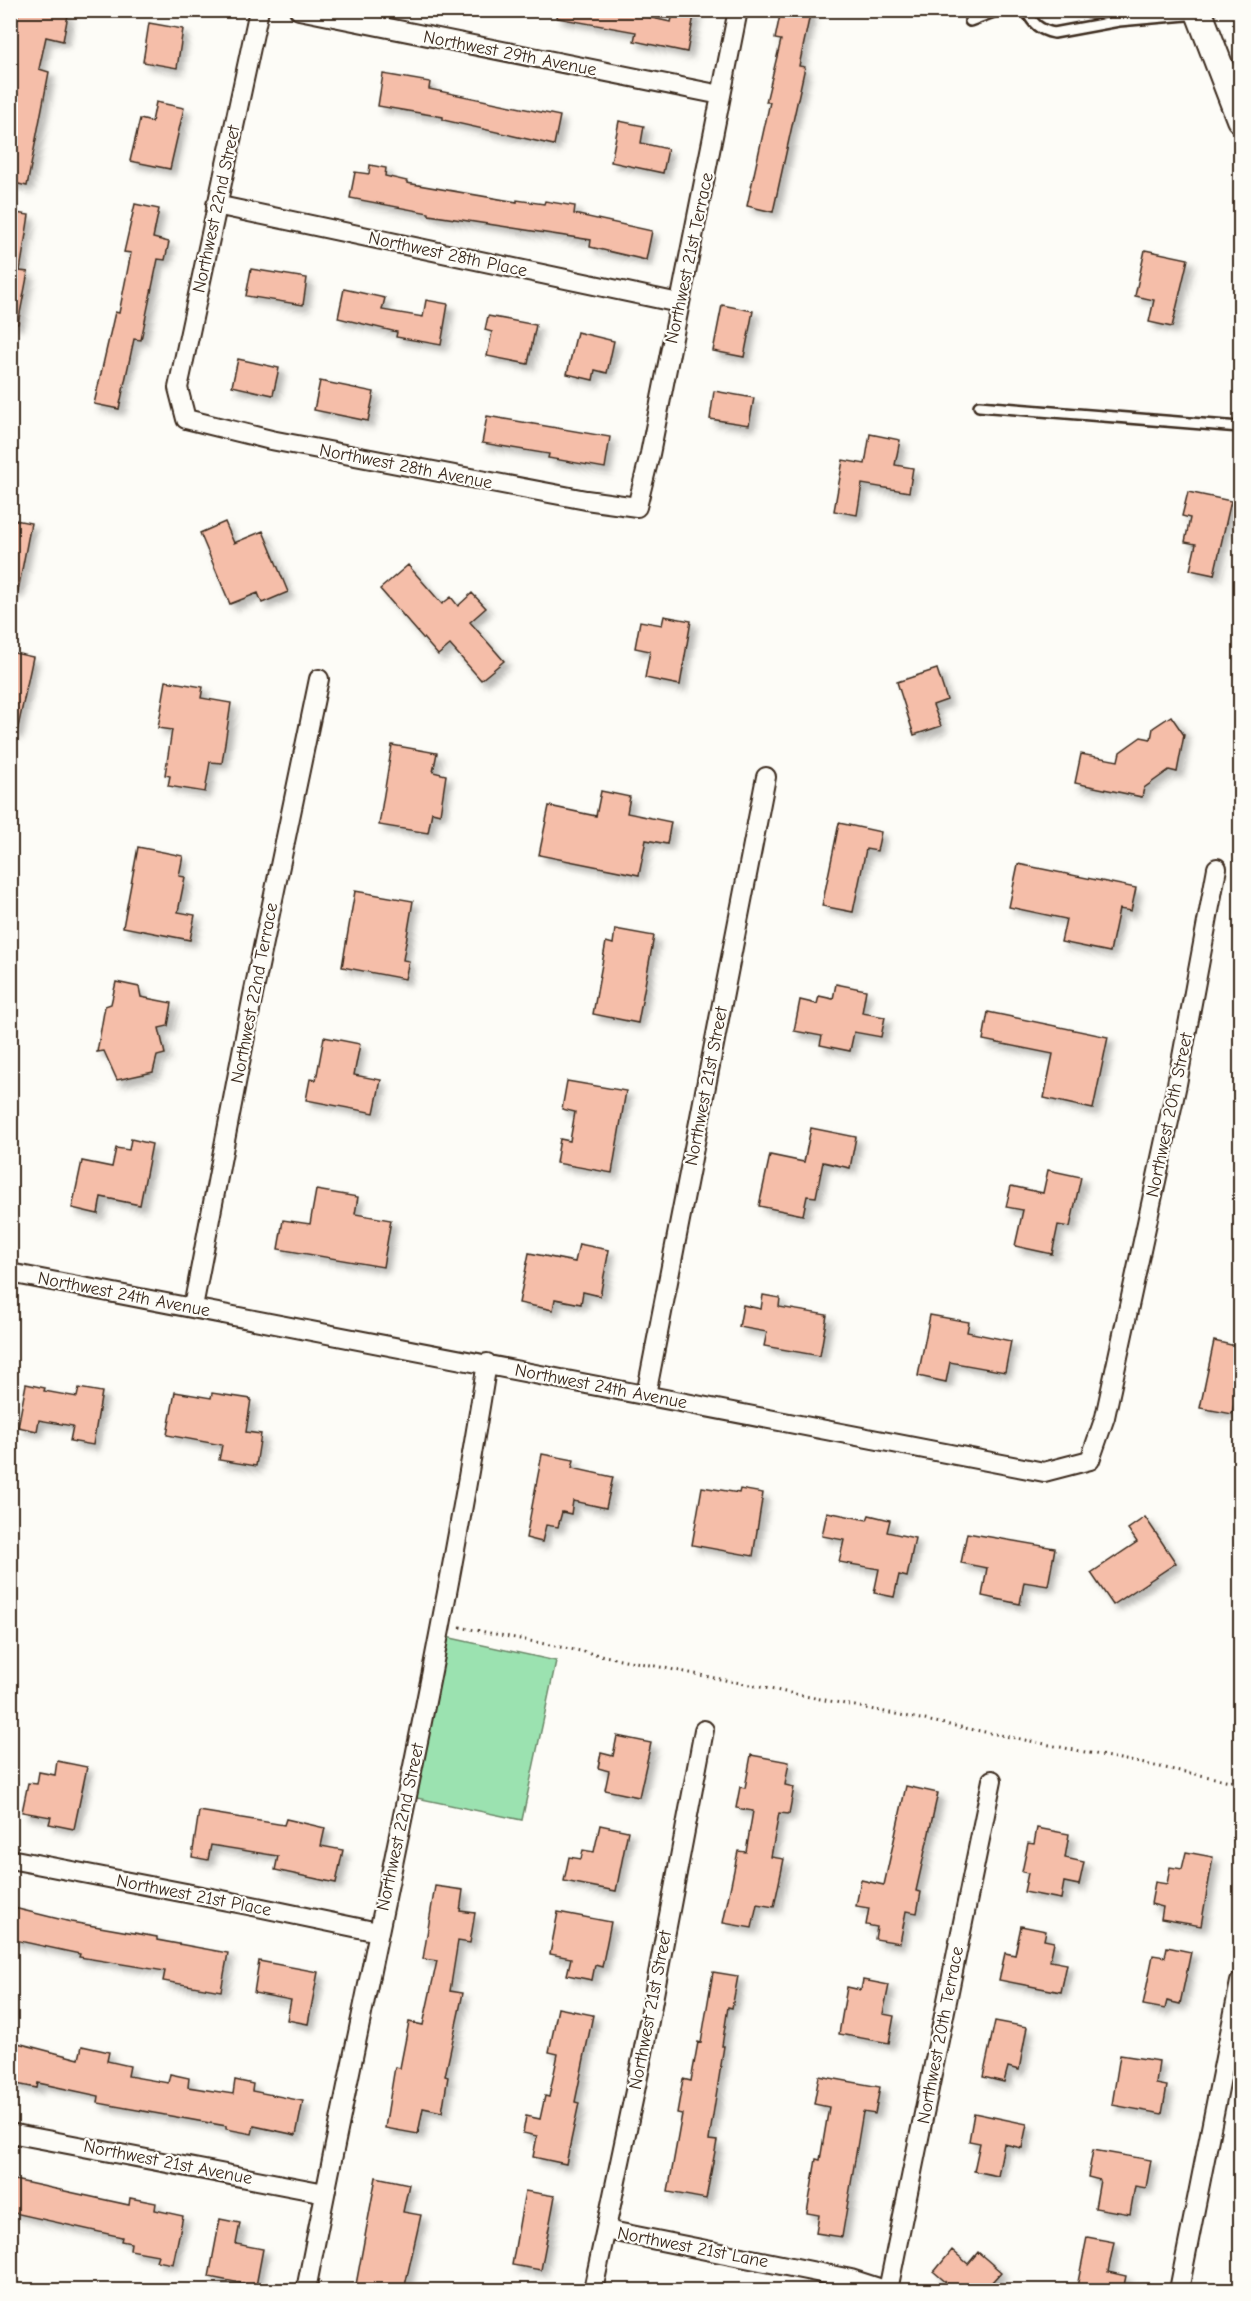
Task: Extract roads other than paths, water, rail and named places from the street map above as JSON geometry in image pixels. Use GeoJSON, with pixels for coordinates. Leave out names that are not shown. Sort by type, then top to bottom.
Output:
{"type":"FeatureCollection","features":[{"type":"Feature","properties":{"kind":"street","name":"Northwest 22nd Street"},"geometry":{"type":"LineString","coordinates":[[183,408],[178,388],[260,10]]}},
{"type":"Feature","properties":{"kind":"street","name":"Northwest 29th Avenue"},"geometry":{"type":"LineString","coordinates":[[299,10],[721,95]]}},
{"type":"Feature","properties":{"kind":"street","name":"Northwest 21st Terrace"},"geometry":{"type":"LineString","coordinates":[[637,505],[650,454],[738,10]]}},
{"type":"Feature","properties":{"kind":"street"},"geometry":{"type":"LineString","coordinates":[[1203,12],[1240,119]]}},
{"type":"Feature","properties":{"kind":"street","name":"Northwest 28th Place"},"geometry":{"type":"LineString","coordinates":[[216,205],[679,303]]}},
{"type":"Feature","properties":{"kind":"street","name":"Northwest 28th Avenue"},"geometry":{"type":"LineString","coordinates":[[183,408],[186,419],[271,440],[586,500],[637,507],[637,505]]}},
{"type":"Feature","properties":{"kind":"street","name":"Northwest 22nd Terrace"},"geometry":{"type":"LineString","coordinates":[[193,1307],[253,995],[319,679]]}},
{"type":"Feature","properties":{"kind":"street","name":"Northwest 21st Street"},"geometry":{"type":"LineString","coordinates":[[646,1395],[766,777]]}},
{"type":"Feature","properties":{"kind":"street","name":"Northwest 20th Street"},"geometry":{"type":"LineString","coordinates":[[1117,1361],[1176,1084],[1217,868]]}},
{"type":"Feature","properties":{"kind":"street","name":"Northwest 24th Avenue"},"geometry":{"type":"LineString","coordinates":[[10,1273],[1044,1472],[1090,1460],[1105,1417],[1117,1361]]}},
{"type":"Feature","properties":{"kind":"street","name":"Northwest 22nd Street"},"geometry":{"type":"LineString","coordinates":[[306,2290],[442,1623],[487,1363]]}},
{"type":"Feature","properties":{"kind":"street","name":"Northwest 21st Street"},"geometry":{"type":"LineString","coordinates":[[593,2290],[643,2053],[704,1730]]}},
{"type":"Feature","properties":{"kind":"street","name":"Northwest 20th Terrace"},"geometry":{"type":"LineString","coordinates":[[886,2290],[992,1780]]}},
{"type":"Feature","properties":{"kind":"street","name":"Northwest 21st Place"},"geometry":{"type":"LineString","coordinates":[[10,1859],[378,1932]]}},
{"type":"Feature","properties":{"kind":"street"},"geometry":{"type":"LineString","coordinates":[[1179,2290],[1240,1982]]}},
{"type":"Feature","properties":{"kind":"street","name":"Northwest 21st Avenue"},"geometry":{"type":"LineString","coordinates":[[10,2133],[325,2193]]}},
{"type":"Feature","properties":{"kind":"street","name":"Northwest 21st Lane"},"geometry":{"type":"LineString","coordinates":[[606,2230],[840,2277],[886,2290]]}},
{"type":"Feature","properties":{"kind":"lane"},"geometry":{"type":"LineString","coordinates":[[970,21],[999,10]]}},
{"type":"Feature","properties":{"kind":"lane"},"geometry":{"type":"LineString","coordinates":[[1026,10],[1033,24],[1044,31],[1054,33],[1119,21],[1203,12]]}},
{"type":"Feature","properties":{"kind":"lane"},"geometry":{"type":"LineString","coordinates":[[979,406],[1240,427]]}}]}
